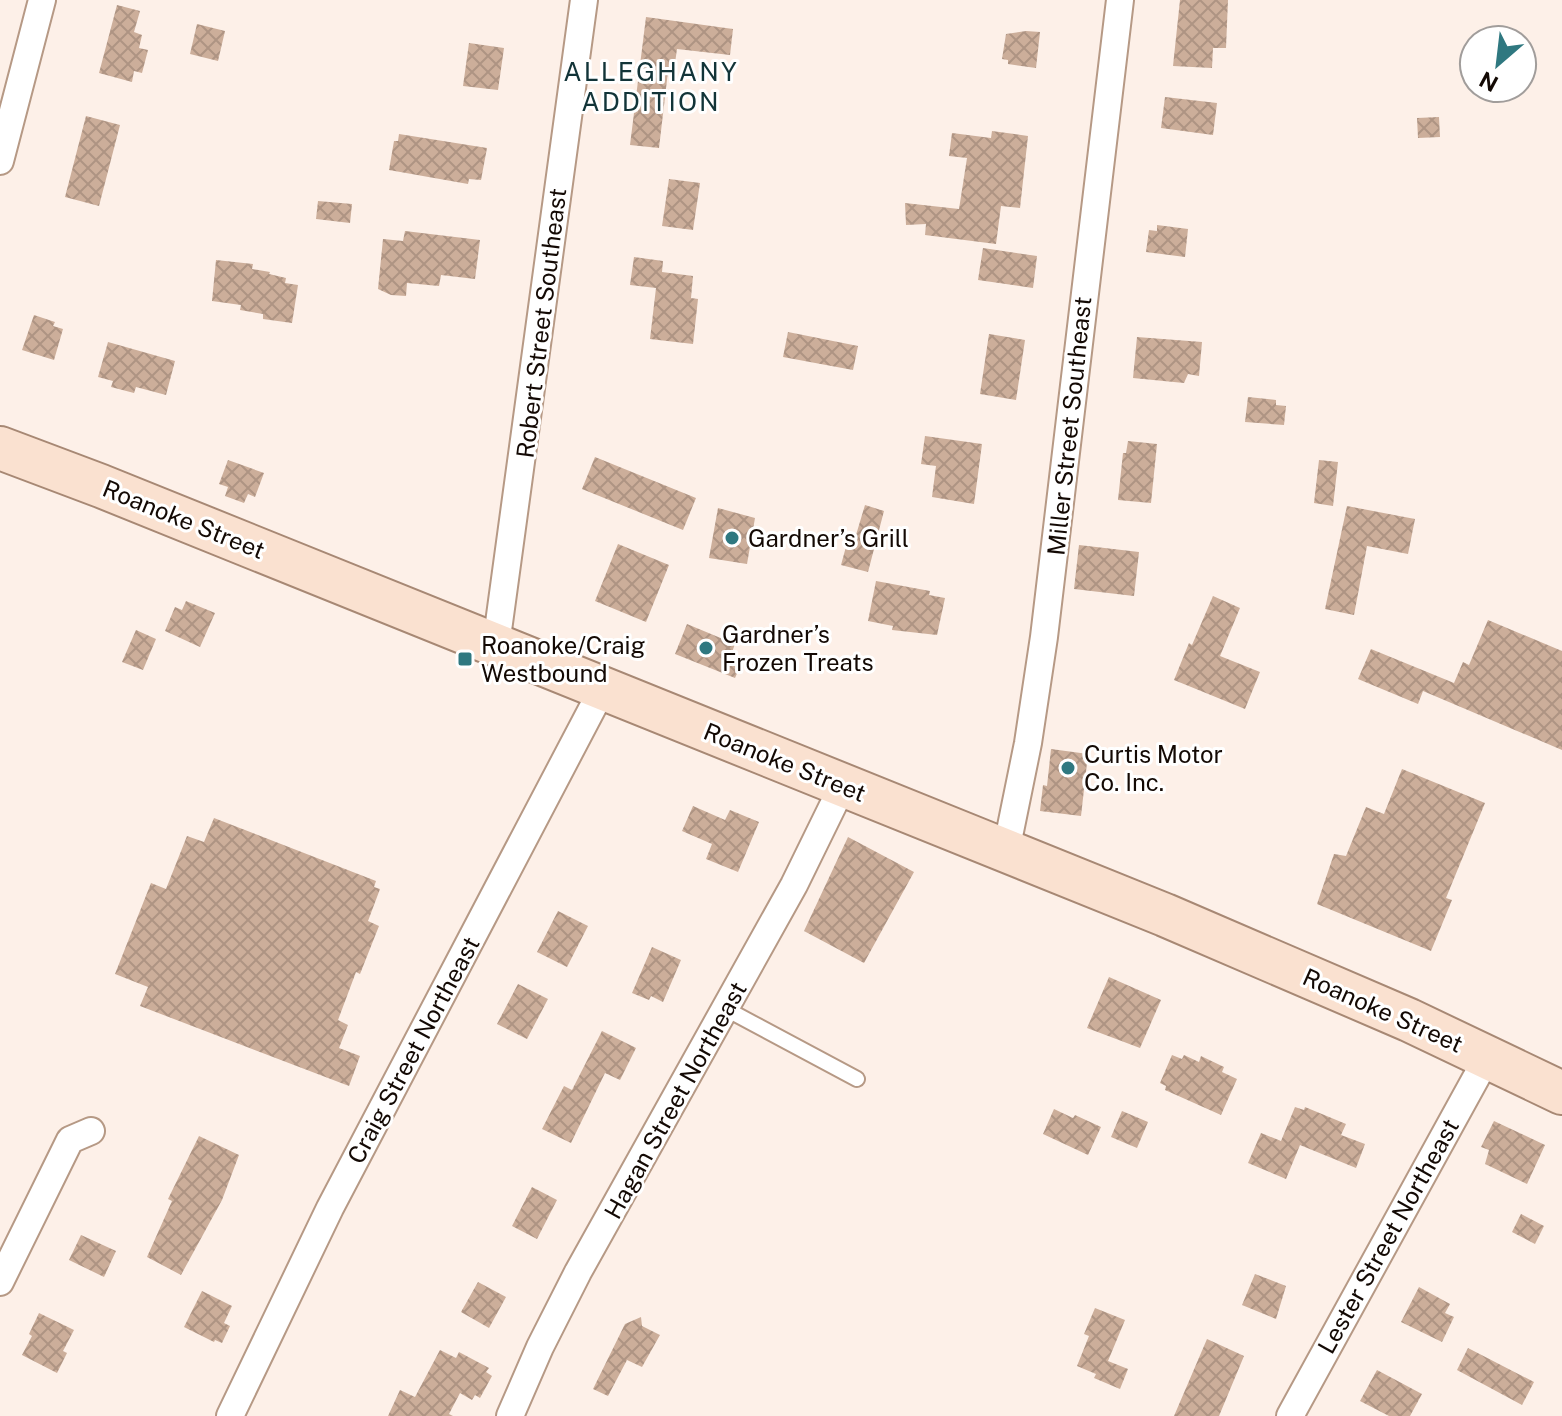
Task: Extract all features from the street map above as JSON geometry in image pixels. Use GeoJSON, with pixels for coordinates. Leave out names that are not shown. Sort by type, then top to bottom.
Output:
{"type":"FeatureCollection","features":[{"type":"Feature","properties":{"kind":"main road","name":"Roanoke Street"},"geometry":{"type":"LineString","coordinates":[[0,448],[1006,851],[1335,987],[1562,1093]]}},
{"type":"Feature","properties":{"kind":"street"},"geometry":{"type":"LineString","coordinates":[[0,161],[42,0]]}},
{"type":"Feature","properties":{"kind":"street","name":"Robert Street Southeast"},"geometry":{"type":"LineString","coordinates":[[496,645],[584,0]]}},
{"type":"Feature","properties":{"kind":"street","name":"Miller Street Southeast"},"geometry":{"type":"LineString","coordinates":[[1006,851],[1028,743],[1044,637],[1120,0]]}},
{"type":"Feature","properties":{"kind":"street","name":"Craig Street Northeast"},"geometry":{"type":"LineString","coordinates":[[230,1416],[330,1208],[603,688]]}},
{"type":"Feature","properties":{"kind":"street","name":"Hagan Street Northeast"},"geometry":{"type":"LineString","coordinates":[[510,1416],[578,1272],[794,885],[843,785]]}},
{"type":"Feature","properties":{"kind":"street","name":"Lester Street Northeast"},"geometry":{"type":"LineString","coordinates":[[1290,1416],[1488,1056]]}},
{"type":"Feature","properties":{"kind":"street"},"geometry":{"type":"LineString","coordinates":[[0,1282],[70,1140],[91,1131]]}},
{"type":"Feature","properties":{"kind":"lane"},"geometry":{"type":"LineString","coordinates":[[726,1009],[857,1079]]}},
{"type":"Feature","properties":{"kind":"building"},"geometry":{"type":"Polygon","coordinates":[[[1180,0],[1228,0],[1226,48],[1213,48],[1212,68],[1173,66],[1180,0]]]}},
{"type":"Feature","properties":{"kind":"building"},"geometry":{"type":"Polygon","coordinates":[[[117,5],[140,11],[134,32],[142,35],[139,48],[148,50],[142,73],[134,71],[132,82],[99,73],[117,5]]]}},
{"type":"Feature","properties":{"kind":"building"},"geometry":{"type":"Polygon","coordinates":[[[646,17],[733,29],[730,55],[677,49],[675,63],[669,63],[659,148],[630,145],[646,17]]]}},
{"type":"Feature","properties":{"kind":"building"},"geometry":{"type":"Polygon","coordinates":[[[197,24],[225,31],[218,61],[190,54],[197,24]]]}},
{"type":"Feature","properties":{"kind":"building"},"geometry":{"type":"Polygon","coordinates":[[[1040,32],[1036,68],[1008,64],[1008,60],[1002,59],[1006,34],[1040,32]]]}},
{"type":"Feature","properties":{"kind":"building"},"geometry":{"type":"Polygon","coordinates":[[[469,43],[504,48],[498,90],[463,86],[469,43]]]}},
{"type":"Feature","properties":{"kind":"building"},"geometry":{"type":"Polygon","coordinates":[[[1165,97],[1217,103],[1213,135],[1161,128],[1165,97]]]}},
{"type":"Feature","properties":{"kind":"building"},"geometry":{"type":"Polygon","coordinates":[[[86,116],[120,125],[99,206],[65,197],[86,116]]]}},
{"type":"Feature","properties":{"kind":"building"},"geometry":{"type":"Polygon","coordinates":[[[1439,117],[1440,137],[1418,138],[1417,118],[1439,117]]]}},
{"type":"Feature","properties":{"kind":"building"},"geometry":{"type":"Polygon","coordinates":[[[992,131],[1028,136],[1020,208],[1001,206],[996,244],[925,235],[926,224],[906,225],[905,203],[959,209],[967,158],[949,156],[952,133],[991,138],[992,131]]]}},
{"type":"Feature","properties":{"kind":"building"},"geometry":{"type":"Polygon","coordinates":[[[399,134],[487,148],[481,180],[469,179],[468,184],[389,170],[394,141],[398,141],[399,134]]]}},
{"type":"Feature","properties":{"kind":"building"},"geometry":{"type":"Polygon","coordinates":[[[669,179],[700,183],[693,230],[662,226],[669,179]]]}},
{"type":"Feature","properties":{"kind":"building"},"geometry":{"type":"Polygon","coordinates":[[[318,201],[352,204],[350,223],[316,219],[318,201]]]}},
{"type":"Feature","properties":{"kind":"building"},"geometry":{"type":"Polygon","coordinates":[[[1157,225],[1188,229],[1185,257],[1146,252],[1149,230],[1157,231],[1157,225]]]}},
{"type":"Feature","properties":{"kind":"building"},"geometry":{"type":"Polygon","coordinates":[[[405,231],[480,240],[475,279],[441,275],[439,286],[407,283],[406,296],[391,295],[378,289],[383,239],[403,241],[405,231]]]}},
{"type":"Feature","properties":{"kind":"building"},"geometry":{"type":"Polygon","coordinates":[[[983,248],[1037,256],[1033,288],[978,280],[983,248]]]}},
{"type":"Feature","properties":{"kind":"building"},"geometry":{"type":"Polygon","coordinates":[[[634,257],[663,261],[662,272],[693,276],[691,298],[698,299],[693,344],[650,339],[656,288],[630,285],[634,257]]]}},
{"type":"Feature","properties":{"kind":"building"},"geometry":{"type":"Polygon","coordinates":[[[216,260],[253,264],[252,269],[270,272],[286,278],[285,283],[298,285],[292,323],[263,319],[263,314],[240,310],[241,305],[212,301],[216,260]]]}},
{"type":"Feature","properties":{"kind":"building"},"geometry":{"type":"Polygon","coordinates":[[[34,315],[55,322],[53,326],[63,329],[54,360],[22,350],[34,315]]]}},
{"type":"Feature","properties":{"kind":"building"},"geometry":{"type":"Polygon","coordinates":[[[788,332],[858,346],[853,370],[783,357],[788,332]]]}},
{"type":"Feature","properties":{"kind":"building"},"geometry":{"type":"Polygon","coordinates":[[[989,334],[1025,340],[1016,400],[980,394],[989,334]]]}},
{"type":"Feature","properties":{"kind":"building"},"geometry":{"type":"Polygon","coordinates":[[[1137,337],[1202,342],[1199,376],[1188,374],[1184,383],[1133,378],[1137,337]]]}},
{"type":"Feature","properties":{"kind":"building"},"geometry":{"type":"Polygon","coordinates":[[[108,342],[175,361],[166,395],[136,387],[134,393],[111,387],[113,381],[98,377],[108,342]]]}},
{"type":"Feature","properties":{"kind":"building"},"geometry":{"type":"Polygon","coordinates":[[[1248,397],[1276,400],[1276,405],[1286,406],[1284,425],[1245,422],[1248,397]]]}},
{"type":"Feature","properties":{"kind":"building"},"geometry":{"type":"Polygon","coordinates":[[[925,436],[982,444],[974,504],[932,497],[936,466],[921,464],[925,436]]]}},
{"type":"Feature","properties":{"kind":"building"},"geometry":{"type":"Polygon","coordinates":[[[1128,441],[1157,444],[1151,503],[1118,500],[1123,453],[1126,453],[1128,441]]]}},
{"type":"Feature","properties":{"kind":"building"},"geometry":{"type":"Polygon","coordinates":[[[595,457],[696,498],[683,530],[582,489],[595,457]]]}},
{"type":"Feature","properties":{"kind":"building"},"geometry":{"type":"Polygon","coordinates":[[[228,460],[264,473],[255,497],[248,494],[244,503],[225,496],[228,487],[219,484],[228,460]]]}},
{"type":"Feature","properties":{"kind":"building"},"geometry":{"type":"Polygon","coordinates":[[[1319,460],[1338,462],[1333,506],[1314,503],[1319,460]]]}},
{"type":"Feature","properties":{"kind":"building"},"geometry":{"type":"Polygon","coordinates":[[[865,505],[884,511],[868,572],[841,565],[847,543],[853,545],[865,505]]]}},
{"type":"Feature","properties":{"kind":"building"},"geometry":{"type":"Polygon","coordinates":[[[1347,506],[1415,519],[1408,554],[1367,546],[1354,615],[1325,609],[1347,506]]]}},
{"type":"Feature","properties":{"kind":"building","name":"Gardner’s Grill"},"geometry":{"type":"Polygon","coordinates":[[[718,508],[755,518],[747,564],[709,558],[718,508]]]}},
{"type":"Feature","properties":{"kind":"building"},"geometry":{"type":"Polygon","coordinates":[[[618,544],[669,565],[646,622],[595,601],[618,544]]]}},
{"type":"Feature","properties":{"kind":"building"},"geometry":{"type":"Polygon","coordinates":[[[1079,545],[1139,552],[1134,596],[1074,589],[1079,545]]]}},
{"type":"Feature","properties":{"kind":"building"},"geometry":{"type":"Polygon","coordinates":[[[876,581],[930,591],[929,595],[945,598],[937,635],[892,630],[893,626],[868,621],[876,581]]]}},
{"type":"Feature","properties":{"kind":"building"},"geometry":{"type":"Polygon","coordinates":[[[1213,596],[1240,608],[1220,656],[1260,672],[1245,709],[1174,680],[1213,596]]]}},
{"type":"Feature","properties":{"kind":"building"},"geometry":{"type":"Polygon","coordinates":[[[186,601],[215,613],[200,647],[165,631],[175,607],[182,610],[186,601]]]}},
{"type":"Feature","properties":{"kind":"building"},"geometry":{"type":"Polygon","coordinates":[[[1488,620],[1562,651],[1562,750],[1423,691],[1418,704],[1358,679],[1371,649],[1454,683],[1463,662],[1469,665],[1488,620]]]}},
{"type":"Feature","properties":{"kind":"building","name":"Gardner’s Frozen Treats"},"geometry":{"type":"Polygon","coordinates":[[[687,624],[735,644],[731,655],[743,660],[735,678],[675,654],[687,624]]]}},
{"type":"Feature","properties":{"kind":"building"},"geometry":{"type":"Polygon","coordinates":[[[136,630],[156,639],[143,670],[122,662],[136,630]]]}},
{"type":"Feature","properties":{"kind":"building","name":"Curtis Motor Co. Inc."},"geometry":{"type":"Polygon","coordinates":[[[1051,749],[1088,754],[1081,816],[1040,811],[1043,785],[1047,786],[1051,749]]]}},
{"type":"Feature","properties":{"kind":"building"},"geometry":{"type":"Polygon","coordinates":[[[1402,769],[1485,803],[1446,898],[1452,900],[1431,951],[1317,904],[1334,854],[1346,856],[1366,807],[1384,814],[1402,769]]]}},
{"type":"Feature","properties":{"kind":"building"},"geometry":{"type":"Polygon","coordinates":[[[693,806],[725,820],[730,810],[759,822],[738,872],[706,859],[712,844],[682,831],[693,806]]]}},
{"type":"Feature","properties":{"kind":"building"},"geometry":{"type":"Polygon","coordinates":[[[214,818],[376,881],[374,887],[380,889],[368,921],[379,926],[360,974],[356,972],[338,1020],[348,1025],[339,1048],[360,1056],[349,1086],[140,1006],[148,987],[115,974],[151,883],[166,889],[187,836],[204,842],[214,818]]]}},
{"type":"Feature","properties":{"kind":"building"},"geometry":{"type":"Polygon","coordinates":[[[848,837],[914,872],[864,963],[804,931],[848,837]]]}},
{"type":"Feature","properties":{"kind":"building"},"geometry":{"type":"Polygon","coordinates":[[[558,911],[588,926],[567,967],[537,952],[558,911]]]}},
{"type":"Feature","properties":{"kind":"building"},"geometry":{"type":"Polygon","coordinates":[[[652,947],[681,960],[663,1002],[651,996],[649,1000],[632,993],[652,947]]]}},
{"type":"Feature","properties":{"kind":"building"},"geometry":{"type":"Polygon","coordinates":[[[1109,977],[1161,1000],[1140,1048],[1087,1028],[1109,977]]]}},
{"type":"Feature","properties":{"kind":"building"},"geometry":{"type":"Polygon","coordinates":[[[518,984],[548,999],[527,1039],[497,1024],[518,984]]]}},
{"type":"Feature","properties":{"kind":"building"},"geometry":{"type":"Polygon","coordinates":[[[602,1031],[636,1048],[620,1080],[605,1073],[571,1143],[542,1129],[564,1086],[572,1090],[602,1031]]]}},
{"type":"Feature","properties":{"kind":"building"},"geometry":{"type":"Polygon","coordinates":[[[1172,1055],[1182,1059],[1184,1055],[1199,1062],[1201,1056],[1224,1067],[1222,1072],[1237,1079],[1221,1115],[1165,1090],[1166,1086],[1160,1083],[1172,1055]]]}},
{"type":"Feature","properties":{"kind":"building"},"geometry":{"type":"Polygon","coordinates":[[[1295,1107],[1304,1110],[1305,1107],[1346,1124],[1341,1135],[1365,1144],[1356,1168],[1300,1145],[1286,1179],[1248,1163],[1261,1133],[1281,1141],[1295,1107]]]}},
{"type":"Feature","properties":{"kind":"building"},"geometry":{"type":"Polygon","coordinates":[[[1054,1109],[1101,1127],[1088,1155],[1043,1134],[1054,1109]]]}},
{"type":"Feature","properties":{"kind":"building"},"geometry":{"type":"Polygon","coordinates":[[[1122,1111],[1148,1122],[1137,1148],[1111,1137],[1122,1111]]]}},
{"type":"Feature","properties":{"kind":"building"},"geometry":{"type":"Polygon","coordinates":[[[1494,1121],[1545,1145],[1527,1184],[1485,1164],[1489,1150],[1481,1147],[1494,1121]]]}},
{"type":"Feature","properties":{"kind":"building"},"geometry":{"type":"Polygon","coordinates":[[[199,1136],[239,1155],[222,1200],[181,1275],[147,1257],[172,1201],[168,1199],[199,1136]]]}},
{"type":"Feature","properties":{"kind":"building"},"geometry":{"type":"Polygon","coordinates":[[[532,1187],[557,1200],[537,1239],[512,1226],[532,1187]]]}},
{"type":"Feature","properties":{"kind":"building"},"geometry":{"type":"Polygon","coordinates":[[[1521,1214],[1544,1226],[1535,1244],[1512,1232],[1521,1214]]]}},
{"type":"Feature","properties":{"kind":"building"},"geometry":{"type":"Polygon","coordinates":[[[81,1235],[116,1251],[104,1277],[69,1260],[81,1235]]]}},
{"type":"Feature","properties":{"kind":"building"},"geometry":{"type":"Polygon","coordinates":[[[1255,1274],[1286,1286],[1276,1319],[1242,1305],[1255,1274]]]}},
{"type":"Feature","properties":{"kind":"building"},"geometry":{"type":"Polygon","coordinates":[[[478,1282],[506,1297],[489,1328],[461,1312],[478,1282]]]}},
{"type":"Feature","properties":{"kind":"building"},"geometry":{"type":"Polygon","coordinates":[[[1419,1287],[1450,1304],[1445,1313],[1454,1317],[1442,1342],[1401,1322],[1419,1287]]]}},
{"type":"Feature","properties":{"kind":"building"},"geometry":{"type":"Polygon","coordinates":[[[202,1291],[232,1306],[224,1323],[230,1326],[222,1343],[184,1327],[202,1291]]]}},
{"type":"Feature","properties":{"kind":"building"},"geometry":{"type":"Polygon","coordinates":[[[1095,1308],[1125,1320],[1108,1361],[1128,1369],[1120,1389],[1094,1378],[1096,1374],[1077,1366],[1089,1336],[1084,1334],[1095,1308]]]}},
{"type":"Feature","properties":{"kind":"building"},"geometry":{"type":"Polygon","coordinates":[[[39,1313],[74,1330],[63,1351],[67,1353],[57,1373],[22,1355],[39,1313]]]}},
{"type":"Feature","properties":{"kind":"building"},"geometry":{"type":"Polygon","coordinates":[[[641,1317],[642,1326],[660,1335],[642,1367],[627,1360],[608,1396],[593,1389],[625,1324],[641,1317]]]}},
{"type":"Feature","properties":{"kind":"building"},"geometry":{"type":"Polygon","coordinates":[[[1207,1339],[1244,1356],[1219,1416],[1174,1416],[1207,1339]]]}},
{"type":"Feature","properties":{"kind":"building"},"geometry":{"type":"Polygon","coordinates":[[[1468,1348],[1534,1382],[1522,1405],[1457,1370],[1468,1348]]]}},
{"type":"Feature","properties":{"kind":"building"},"geometry":{"type":"Polygon","coordinates":[[[440,1350],[456,1358],[459,1352],[489,1368],[486,1372],[492,1376],[480,1398],[475,1395],[472,1400],[460,1393],[449,1414],[453,1416],[388,1416],[400,1390],[415,1397],[440,1350]]]}},
{"type":"Feature","properties":{"kind":"building"},"geometry":{"type":"Polygon","coordinates":[[[1377,1370],[1422,1394],[1410,1416],[1389,1416],[1360,1401],[1377,1370]]]}},
{"type":"Feature","properties":{"kind":"place","name":"Gardner’s Grill"},"geometry":{"type":"Point","coordinates":[732,538]}},
{"type":"Feature","properties":{"kind":"place","name":"Gardner’s Frozen Treats"},"geometry":{"type":"Point","coordinates":[706,648]}},
{"type":"Feature","properties":{"kind":"place","name":"Roanoke/Craig Westbound"},"geometry":{"type":"Point","coordinates":[465,659]}},
{"type":"Feature","properties":{"kind":"place","name":"Curtis Motor Co. Inc."},"geometry":{"type":"Point","coordinates":[1068,768]}},
{"type":"Feature","properties":{"kind":"district","name":"ALLEGHANY ADDITION"},"geometry":{"type":"Point","coordinates":[651,86]}}]}
